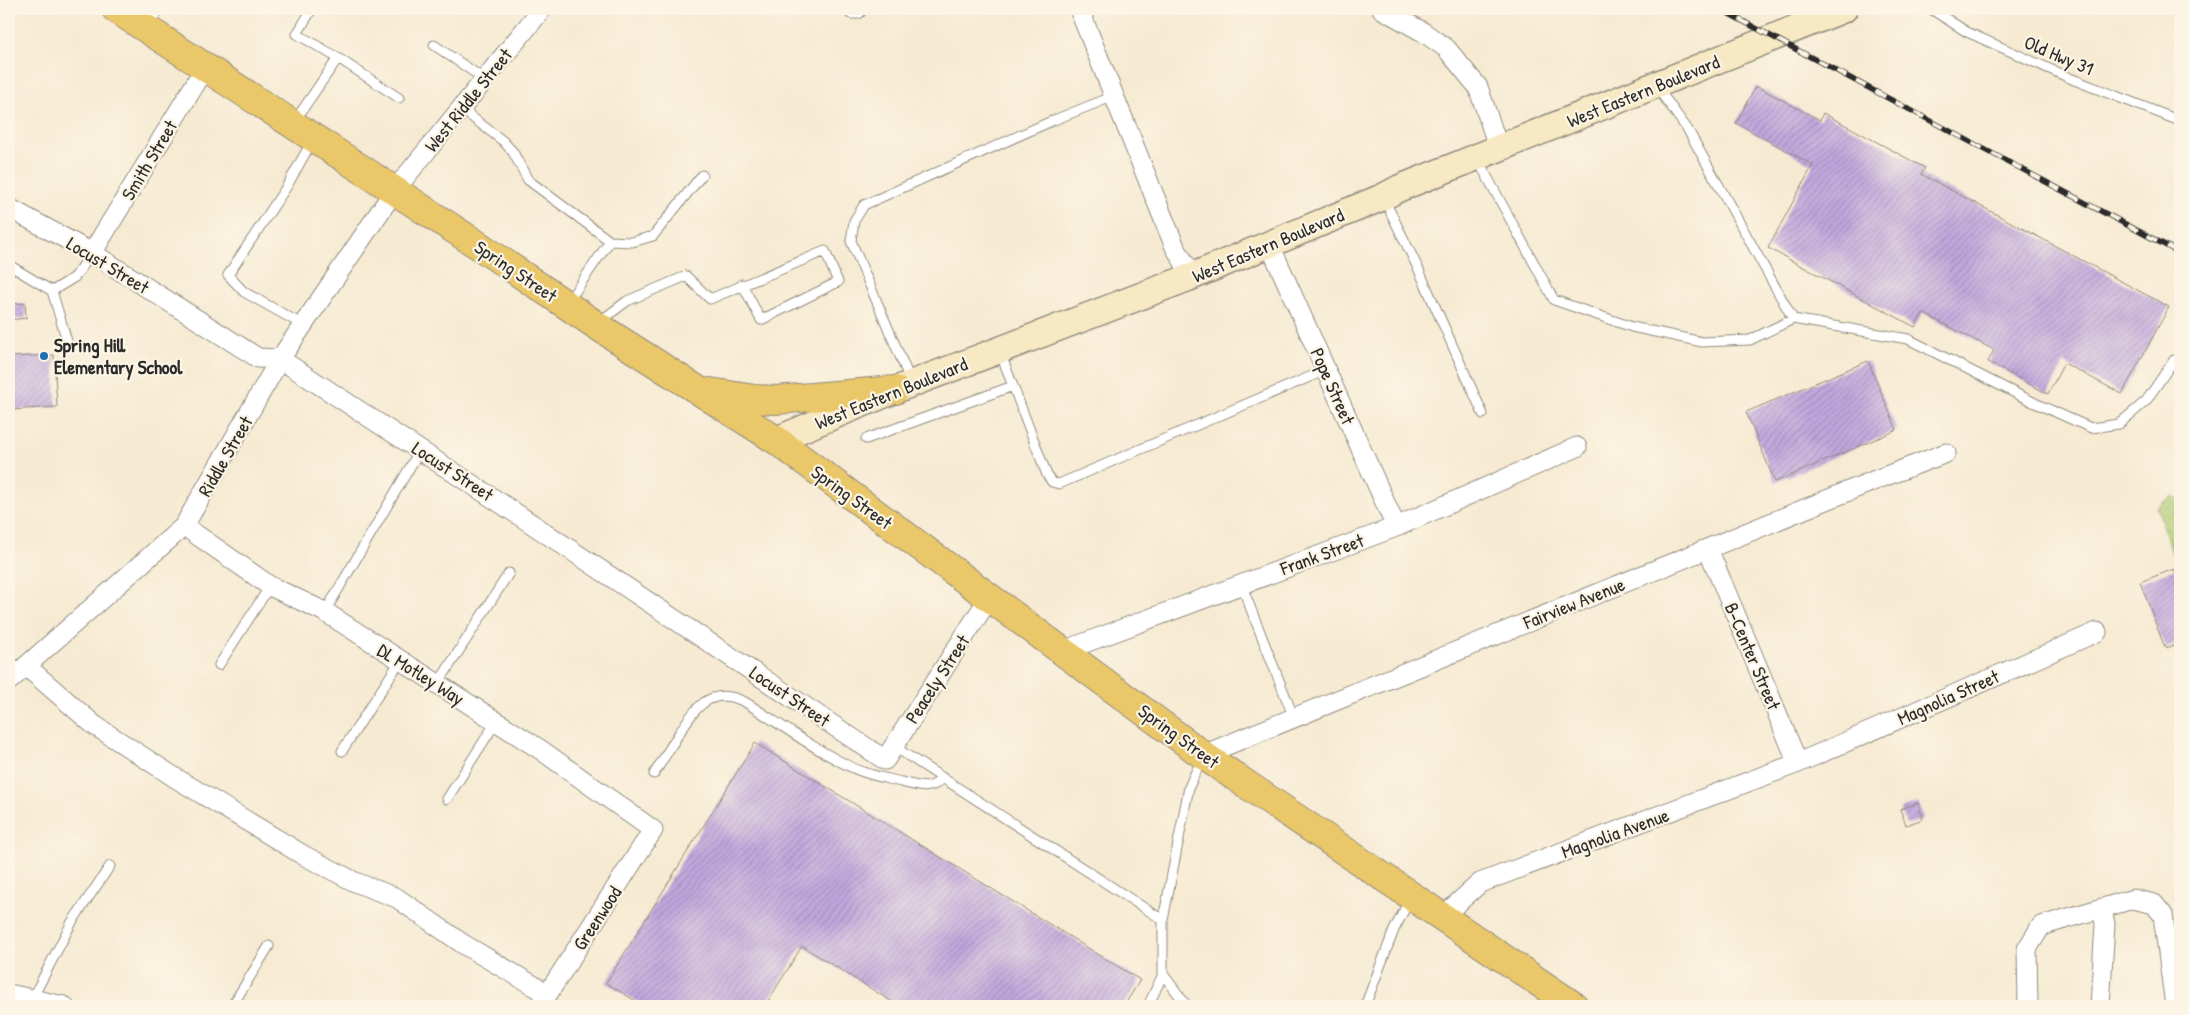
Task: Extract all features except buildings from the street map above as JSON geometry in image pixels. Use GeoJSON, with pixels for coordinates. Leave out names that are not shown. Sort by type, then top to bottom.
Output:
{"type":"FeatureCollection","features":[{"type":"Feature","properties":{"kind":"main road","name":"Spring Street"},"geometry":{"type":"LineString","coordinates":[[116,9],[153,18],[205,68],[596,325],[699,389],[776,440],[1203,755],[1574,1006]]}},
{"type":"Feature","properties":{"kind":"main road","name":"West Eastern Boulevard"},"geometry":{"type":"LineString","coordinates":[[776,440],[904,387],[1270,245],[1400,188],[1844,9]]}},
{"type":"Feature","properties":{"kind":"main road"},"geometry":{"type":"LineString","coordinates":[[699,389],[736,397],[776,400],[904,387]]}},
{"type":"Feature","properties":{"kind":"street","name":"West Riddle Street"},"geometry":{"type":"LineString","coordinates":[[394,191],[542,9]]}},
{"type":"Feature","properties":{"kind":"street"},"geometry":{"type":"LineString","coordinates":[[852,9],[857,9]]}},
{"type":"Feature","properties":{"kind":"street"},"geometry":{"type":"LineString","coordinates":[[1079,9],[1174,247],[1185,264],[1188,278]]}},
{"type":"Feature","properties":{"kind":"street"},"geometry":{"type":"LineString","coordinates":[[1382,9],[1423,32],[1446,48],[1478,87],[1488,153]]}},
{"type":"Feature","properties":{"kind":"street","name":"Smith Street"},"geometry":{"type":"LineString","coordinates":[[92,253],[205,68]]}},
{"type":"Feature","properties":{"kind":"street","name":"Riddle Street"},"geometry":{"type":"LineString","coordinates":[[9,680],[184,526],[280,359],[394,191]]}},
{"type":"Feature","properties":{"kind":"street","name":"Locust Street"},"geometry":{"type":"LineString","coordinates":[[9,208],[92,253],[258,358],[280,359],[889,753]]}},
{"type":"Feature","properties":{"kind":"street","name":"Pope Street"},"geometry":{"type":"LineString","coordinates":[[1270,245],[1396,527]]}},
{"type":"Feature","properties":{"kind":"street","name":"Frank Street"},"geometry":{"type":"LineString","coordinates":[[1063,651],[1396,527],[1576,447]]}},
{"type":"Feature","properties":{"kind":"street","name":"Fairview Avenue"},"geometry":{"type":"LineString","coordinates":[[1203,755],[1708,548],[1946,453]]}},
{"type":"Feature","properties":{"kind":"street","name":"DL Motley Way"},"geometry":{"type":"LineString","coordinates":[[184,526],[270,586],[325,612],[400,662],[542,750],[653,830]]}},
{"type":"Feature","properties":{"kind":"street","name":"B-Center Street"},"geometry":{"type":"LineString","coordinates":[[1708,548],[1798,763]]}},
{"type":"Feature","properties":{"kind":"street","name":"Peacely Street"},"geometry":{"type":"LineString","coordinates":[[889,753],[989,598]]}},
{"type":"Feature","properties":{"kind":"street","name":"Magnolia Street"},"geometry":{"type":"LineString","coordinates":[[1798,763],[2097,632]]}},
{"type":"Feature","properties":{"kind":"street"},"geometry":{"type":"LineString","coordinates":[[26,666],[94,725],[174,777],[312,859],[355,882],[397,898],[544,1000]]}},
{"type":"Feature","properties":{"kind":"street","name":"Magnolia Avenue"},"geometry":{"type":"LineString","coordinates":[[1442,917],[1480,883],[1798,763]]}},
{"type":"Feature","properties":{"kind":"street","name":"Greenwood"},"geometry":{"type":"LineString","coordinates":[[544,1000],[653,830]]}},
{"type":"Feature","properties":{"kind":"street"},"geometry":{"type":"LineString","coordinates":[[2028,1006],[2027,948],[2041,926],[2133,899],[2154,904],[2163,915],[2175,1006]]}},
{"type":"Feature","properties":{"kind":"street"},"geometry":{"type":"LineString","coordinates":[[2100,1006],[2105,924],[2102,908]]}},
{"type":"Feature","properties":{"kind":"street"},"geometry":{"type":"LineString","coordinates":[[9,994],[64,1006]]}},
{"type":"Feature","properties":{"kind":"lane"},"geometry":{"type":"LineString","coordinates":[[312,9],[296,34],[338,58],[399,98]]}},
{"type":"Feature","properties":{"kind":"lane","name":"Old Hwy 31"},"geometry":{"type":"LineString","coordinates":[[1931,9],[1967,32],[2072,79],[2180,121]]}},
{"type":"Feature","properties":{"kind":"lane"},"geometry":{"type":"LineString","coordinates":[[434,45],[484,79]]}},
{"type":"Feature","properties":{"kind":"lane"},"geometry":{"type":"LineString","coordinates":[[303,325],[244,292],[228,275],[287,186],[303,131],[338,58]]}},
{"type":"Feature","properties":{"kind":"lane"},"geometry":{"type":"LineString","coordinates":[[1655,86],[1688,130],[1792,319]]}},
{"type":"Feature","properties":{"kind":"lane"},"geometry":{"type":"LineString","coordinates":[[904,387],[851,241],[854,220],[864,205],[1054,120],[1114,96]]}},
{"type":"Feature","properties":{"kind":"lane"},"geometry":{"type":"LineString","coordinates":[[460,108],[503,141],[513,152],[528,180],[610,241],[632,242],[653,236],[702,175]]}},
{"type":"Feature","properties":{"kind":"lane"},"geometry":{"type":"LineString","coordinates":[[1488,153],[1554,300],[1632,327],[1702,342],[1750,340],[1792,319],[1908,339],[2035,404],[2091,428],[2119,424],[2146,401],[2174,360]]}},
{"type":"Feature","properties":{"kind":"lane"},"geometry":{"type":"LineString","coordinates":[[1382,197],[1426,286],[1483,414]]}},
{"type":"Feature","properties":{"kind":"lane"},"geometry":{"type":"LineString","coordinates":[[566,305],[610,241]]}},
{"type":"Feature","properties":{"kind":"lane"},"geometry":{"type":"LineString","coordinates":[[596,325],[627,301],[686,276],[710,299],[742,284],[825,251],[838,282],[761,320],[742,284]]}},
{"type":"Feature","properties":{"kind":"lane"},"geometry":{"type":"LineString","coordinates":[[52,292],[75,277],[92,253]]}},
{"type":"Feature","properties":{"kind":"lane"},"geometry":{"type":"LineString","coordinates":[[9,265],[52,292],[67,341]]}},
{"type":"Feature","properties":{"kind":"lane"},"geometry":{"type":"LineString","coordinates":[[999,350],[1047,475],[1052,482],[1059,484],[1326,370]]}},
{"type":"Feature","properties":{"kind":"lane"},"geometry":{"type":"LineString","coordinates":[[866,439],[1013,386]]}},
{"type":"Feature","properties":{"kind":"lane"},"geometry":{"type":"LineString","coordinates":[[325,612],[420,450]]}},
{"type":"Feature","properties":{"kind":"lane"},"geometry":{"type":"LineString","coordinates":[[437,685],[509,573]]}},
{"type":"Feature","properties":{"kind":"lane"},"geometry":{"type":"LineString","coordinates":[[1241,584],[1294,718]]}},
{"type":"Feature","properties":{"kind":"lane"},"geometry":{"type":"LineString","coordinates":[[219,665],[270,586]]}},
{"type":"Feature","properties":{"kind":"lane"},"geometry":{"type":"LineString","coordinates":[[342,751],[400,662]]}},
{"type":"Feature","properties":{"kind":"lane"},"geometry":{"type":"LineString","coordinates":[[654,774],[692,713],[707,700],[725,696],[737,698],[745,702],[836,758],[866,773],[921,787],[938,785],[942,777]]}},
{"type":"Feature","properties":{"kind":"lane"},"geometry":{"type":"LineString","coordinates":[[447,799],[496,722]]}},
{"type":"Feature","properties":{"kind":"lane"},"geometry":{"type":"LineString","coordinates":[[889,753],[942,777],[1163,920]]}},
{"type":"Feature","properties":{"kind":"lane"},"geometry":{"type":"LineString","coordinates":[[1148,1006],[1163,974],[1163,920],[1189,787],[1203,755]]}},
{"type":"Feature","properties":{"kind":"lane"},"geometry":{"type":"LineString","coordinates":[[32,999],[72,922],[110,866]]}},
{"type":"Feature","properties":{"kind":"lane"},"geometry":{"type":"LineString","coordinates":[[1365,1006],[1394,930],[1411,896]]}},
{"type":"Feature","properties":{"kind":"lane"},"geometry":{"type":"LineString","coordinates":[[232,1006],[269,946]]}},
{"type":"Feature","properties":{"kind":"lane"},"geometry":{"type":"LineString","coordinates":[[1163,974],[1187,1006]]}},
{"type":"Feature","properties":{"kind":"green space"},"geometry":{"type":"Polygon","coordinates":[[[2173,496],[2180,500],[2180,577],[2157,507],[2173,496]]]}},
{"type":"Feature","properties":{"kind":"railway"},"geometry":{"type":"LineString","coordinates":[[1720,9],[2180,253]]}},
{"type":"Feature","properties":{"kind":"place","name":"Spring Hill Elementary School"},"geometry":{"type":"Point","coordinates":[44,356]}}]}
